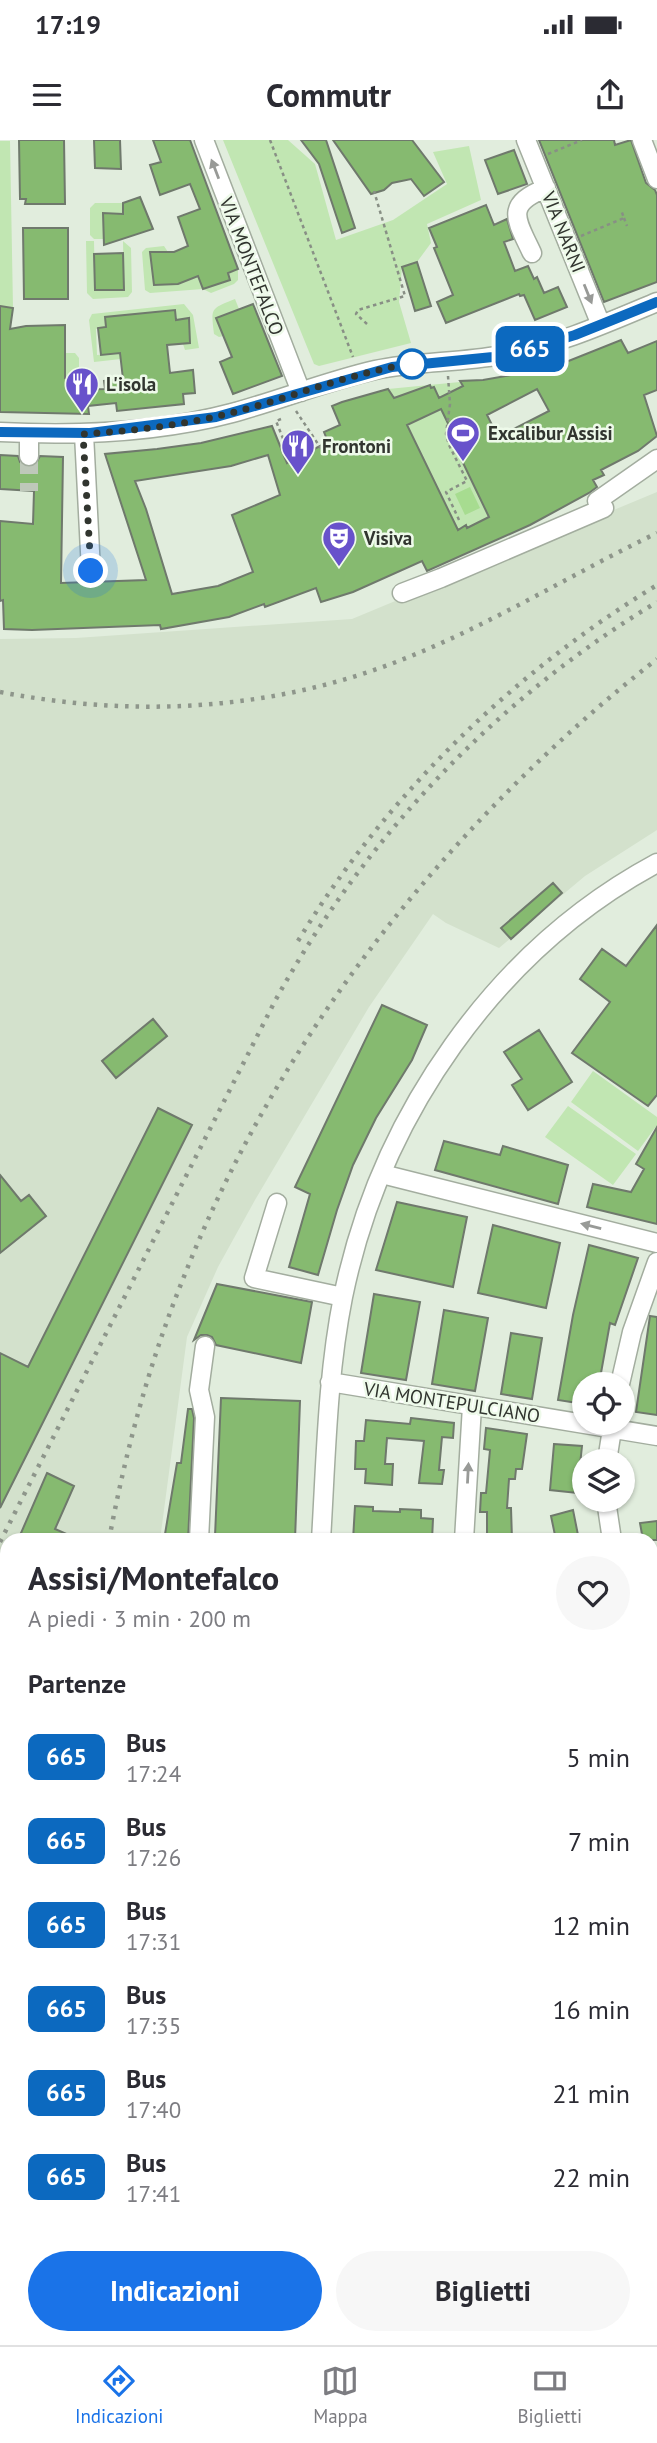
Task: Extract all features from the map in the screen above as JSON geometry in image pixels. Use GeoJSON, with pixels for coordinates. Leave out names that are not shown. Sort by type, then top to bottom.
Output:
{"type":"FeatureCollection","features":[{"type":"Feature","properties":{"kind":"street","name":"VIA MONTEFALCO"},"geometry":{"type":"LineString","coordinates":[[204,140],[301,393]]}},
{"type":"Feature","properties":{"kind":"street","name":"VIA NARNI"},"geometry":{"type":"LineString","coordinates":[[526,140],[601,325]]}},
{"type":"Feature","properties":{"kind":"street"},"geometry":{"type":"LineString","coordinates":[[642,140],[657,179]]}},
{"type":"Feature","properties":{"kind":"street"},"geometry":{"type":"LineString","coordinates":[[654,140],[657,148]]}},
{"type":"Feature","properties":{"kind":"street"},"geometry":{"type":"LineString","coordinates":[[532,253],[516,218],[516,211],[523,200],[546,188]]}},
{"type":"Feature","properties":{"kind":"street"},"geometry":{"type":"LineString","coordinates":[[0,432],[83,434],[216,417],[392,367],[493,357],[523,351],[569,337],[657,302]]}},
{"type":"Feature","properties":{"kind":"street"},"geometry":{"type":"LineString","coordinates":[[29,434],[29,456]]}},
{"type":"Feature","properties":{"kind":"street"},"geometry":{"type":"LineString","coordinates":[[83,434],[91,571]]}},
{"type":"Feature","properties":{"kind":"street"},"geometry":{"type":"LineString","coordinates":[[401,593],[604,508],[597,501],[657,459]]}},
{"type":"Feature","properties":{"kind":"street"},"geometry":{"type":"LineString","coordinates":[[321,1533],[330,1382],[343,1297],[352,1259],[382,1174],[407,1119],[463,1030],[494,993],[581,912],[657,863]]}},
{"type":"Feature","properties":{"kind":"street"},"geometry":{"type":"LineString","coordinates":[[382,1174],[657,1243]]}},
{"type":"Feature","properties":{"kind":"street"},"geometry":{"type":"LineString","coordinates":[[277,1203],[254,1278],[343,1297]]}},
{"type":"Feature","properties":{"kind":"street"},"geometry":{"type":"LineString","coordinates":[[623,1372],[632,1332],[657,1262]]}},
{"type":"Feature","properties":{"kind":"street"},"geometry":{"type":"LineString","coordinates":[[199,1533],[205,1417],[199,1390],[205,1346]]}},
{"type":"Feature","properties":{"kind":"street","name":"VIA MONTEPULCIANO"},"geometry":{"type":"LineString","coordinates":[[330,1382],[572,1420]]}},
{"type":"Feature","properties":{"kind":"street"},"geometry":{"type":"LineString","coordinates":[[464,1533],[472,1406]]}},
{"type":"Feature","properties":{"kind":"street","name":"VIA MONTEPULCIANO"},"geometry":{"type":"LineString","coordinates":[[635,1431],[657,1436]]}},
{"type":"Feature","properties":{"kind":"street"},"geometry":{"type":"LineString","coordinates":[[608,1512],[611,1533]]}},
{"type":"Feature","properties":{"kind":"path"},"geometry":{"type":"LineString","coordinates":[[270,140],[353,357]]}},
{"type":"Feature","properties":{"kind":"path"},"geometry":{"type":"LineString","coordinates":[[545,155],[582,140]]}},
{"type":"Feature","properties":{"kind":"path"},"geometry":{"type":"LineString","coordinates":[[367,324],[356,314],[358,310],[405,296],[374,191]]}},
{"type":"Feature","properties":{"kind":"path"},"geometry":{"type":"LineString","coordinates":[[621,210],[627,226]]}},
{"type":"Feature","properties":{"kind":"path"},"geometry":{"type":"LineString","coordinates":[[578,237],[624,218]]}},
{"type":"Feature","properties":{"kind":"path"},"geometry":{"type":"LineString","coordinates":[[450,360],[450,404],[446,434],[467,481],[446,492],[460,522]]}},
{"type":"Feature","properties":{"kind":"path"},"geometry":{"type":"LineString","coordinates":[[296,411],[326,456]]}},
{"type":"Feature","properties":{"kind":"path"},"geometry":{"type":"LineString","coordinates":[[281,419],[276,421],[296,471]]}},
{"type":"Feature","properties":{"kind":"shaded area"},"geometry":{"type":"Polygon","coordinates":[[[223,140],[288,140],[315,164],[336,240],[393,220],[447,184],[433,152],[469,146],[481,200],[427,224],[431,243],[417,262],[402,267],[399,302],[411,343],[319,366],[314,364],[223,140]]]}},
{"type":"Feature","properties":{"kind":"shaded area"},"geometry":{"type":"Polygon","coordinates":[[[0,141],[10,141],[13,308],[0,306],[0,141]]]}},
{"type":"Feature","properties":{"kind":"shaded area"},"geometry":{"type":"Polygon","coordinates":[[[95,203],[123,203],[123,214],[103,213],[104,239],[94,239],[90,235],[90,208],[95,203]]]}},
{"type":"Feature","properties":{"kind":"shaded area"},"geometry":{"type":"Polygon","coordinates":[[[86,241],[94,241],[95,290],[124,290],[123,241],[131,248],[132,292],[128,297],[93,299],[87,293],[86,241]]]}},
{"type":"Feature","properties":{"kind":"shaded area"},"geometry":{"type":"Polygon","coordinates":[[[164,246],[168,252],[151,253],[198,276],[203,289],[150,293],[145,290],[142,252],[146,248],[164,246]]]}},
{"type":"Feature","properties":{"kind":"shaded area"},"geometry":{"type":"Polygon","coordinates":[[[238,269],[238,280],[234,284],[211,293],[203,289],[230,280],[228,273],[238,269]]]}},
{"type":"Feature","properties":{"kind":"shaded area"},"geometry":{"type":"Polygon","coordinates":[[[235,299],[239,309],[216,318],[223,336],[219,337],[214,334],[214,311],[235,299]]]}},
{"type":"Feature","properties":{"kind":"shaded area"},"geometry":{"type":"Polygon","coordinates":[[[184,304],[193,315],[199,348],[185,350],[183,344],[190,343],[188,318],[176,320],[175,310],[96,329],[97,355],[121,353],[121,359],[94,362],[89,320],[92,314],[184,304]]]}},
{"type":"Feature","properties":{"kind":"shaded area"},"geometry":{"type":"Polygon","coordinates":[[[65,353],[75,353],[79,358],[79,379],[65,378],[65,353]]]}},
{"type":"Feature","properties":{"kind":"shaded area","name":"Excalibur Assisi"},"geometry":{"type":"Polygon","coordinates":[[[460,382],[530,525],[469,552],[406,423],[431,388],[429,385],[460,382]]]}},
{"type":"Feature","properties":{"kind":"shaded area"},"geometry":{"type":"Polygon","coordinates":[[[429,385],[394,398],[388,389],[429,385]]]}},
{"type":"Feature","properties":{"kind":"shaded area"},"geometry":{"type":"Polygon","coordinates":[[[470,487],[480,508],[465,515],[455,494],[470,487]]]}},
{"type":"Feature","properties":{"kind":"shaded area"},"geometry":{"type":"Polygon","coordinates":[[[657,492],[657,830],[585,876],[499,948],[433,914],[369,1007],[255,1200],[218,1267],[187,1337],[161,1533],[0,1533],[0,639],[76,638],[352,619],[657,492]]]}},
{"type":"Feature","properties":{"kind":"shaded area"},"geometry":{"type":"Polygon","coordinates":[[[593,1071],[657,1117],[657,1125],[638,1151],[571,1102],[593,1071]]]}},
{"type":"Feature","properties":{"kind":"shaded area"},"geometry":{"type":"Polygon","coordinates":[[[568,1106],[636,1154],[613,1185],[545,1137],[568,1106]]]}},
{"type":"Feature","properties":{"kind":"building"},"geometry":{"type":"Polygon","coordinates":[[[19,140],[64,140],[65,204],[25,204],[26,199],[20,199],[19,140]]]}},
{"type":"Feature","properties":{"kind":"building"},"geometry":{"type":"Polygon","coordinates":[[[94,140],[120,140],[121,169],[95,168],[94,140]]]}},
{"type":"Feature","properties":{"kind":"building"},"geometry":{"type":"Polygon","coordinates":[[[153,140],[190,140],[238,269],[228,273],[230,280],[203,289],[198,276],[178,284],[154,285],[150,252],[174,252],[188,246],[178,217],[200,209],[190,184],[160,195],[150,165],[161,162],[153,140]]]}},
{"type":"Feature","properties":{"kind":"building"},"geometry":{"type":"Polygon","coordinates":[[[301,140],[326,140],[355,228],[342,233],[319,164],[301,140]]]}},
{"type":"Feature","properties":{"kind":"building"},"geometry":{"type":"Polygon","coordinates":[[[333,140],[412,140],[444,182],[424,196],[411,179],[392,183],[384,190],[371,194],[333,140]]]}},
{"type":"Feature","properties":{"kind":"building"},"geometry":{"type":"Polygon","coordinates":[[[539,140],[614,140],[615,145],[631,140],[646,183],[657,195],[657,282],[604,302],[539,140]]]}},
{"type":"Feature","properties":{"kind":"building"},"geometry":{"type":"Polygon","coordinates":[[[514,150],[527,184],[498,194],[485,160],[514,150]]]}},
{"type":"Feature","properties":{"kind":"building"},"geometry":{"type":"Polygon","coordinates":[[[140,197],[153,229],[104,245],[103,213],[123,214],[123,203],[140,197]]]}},
{"type":"Feature","properties":{"kind":"building"},"geometry":{"type":"Polygon","coordinates":[[[486,205],[494,225],[507,219],[513,239],[504,242],[515,271],[528,266],[534,279],[537,277],[544,293],[558,287],[567,307],[535,320],[524,295],[519,294],[446,323],[437,302],[453,295],[429,228],[486,205]]]}},
{"type":"Feature","properties":{"kind":"building"},"geometry":{"type":"Polygon","coordinates":[[[23,228],[68,228],[68,299],[24,299],[23,228]]]}},
{"type":"Feature","properties":{"kind":"building"},"geometry":{"type":"Polygon","coordinates":[[[123,253],[124,290],[95,290],[94,254],[123,253]]]}},
{"type":"Feature","properties":{"kind":"building"},"geometry":{"type":"Polygon","coordinates":[[[417,262],[431,306],[415,311],[402,267],[417,262]]]}},
{"type":"Feature","properties":{"kind":"building"},"geometry":{"type":"Polygon","coordinates":[[[253,304],[282,376],[233,394],[220,362],[232,357],[216,318],[253,304]]]}},
{"type":"Feature","properties":{"kind":"building"},"geometry":{"type":"Polygon","coordinates":[[[0,306],[13,308],[10,329],[65,325],[65,378],[79,379],[78,390],[105,389],[104,381],[123,379],[120,353],[101,355],[98,328],[106,327],[105,317],[175,310],[176,320],[189,318],[190,343],[167,345],[170,373],[193,370],[195,393],[183,394],[184,404],[117,411],[116,403],[88,406],[89,414],[0,412],[0,306]]]}},
{"type":"Feature","properties":{"kind":"building"},"geometry":{"type":"Polygon","coordinates":[[[621,340],[628,353],[657,341],[657,390],[644,395],[657,436],[638,451],[601,470],[604,475],[593,480],[597,487],[589,493],[530,525],[427,571],[422,561],[353,592],[321,602],[316,588],[229,617],[161,629],[160,625],[4,629],[3,600],[0,601],[0,521],[33,524],[34,491],[0,489],[0,455],[18,456],[20,462],[28,467],[35,465],[40,456],[63,457],[61,583],[146,580],[105,454],[201,443],[272,426],[287,463],[328,442],[324,432],[340,425],[332,406],[342,402],[388,389],[394,398],[430,385],[431,388],[434,387],[439,398],[463,386],[460,381],[483,380],[551,368],[621,340]],[[537,389],[487,415],[498,437],[549,411],[537,389]],[[441,409],[407,425],[458,530],[489,517],[454,444],[457,442],[441,409]],[[268,455],[231,466],[135,481],[172,594],[218,586],[253,572],[232,515],[280,495],[268,455]]]}},
{"type":"Feature","properties":{"kind":"building"},"geometry":{"type":"Polygon","coordinates":[[[553,883],[562,893],[511,939],[501,928],[553,883]]]}},
{"type":"Feature","properties":{"kind":"building"},"geometry":{"type":"Polygon","coordinates":[[[657,925],[657,1095],[648,1106],[572,1053],[610,1002],[580,979],[602,949],[626,966],[657,925]]]}},
{"type":"Feature","properties":{"kind":"building"},"geometry":{"type":"Polygon","coordinates":[[[382,1005],[427,1025],[412,1060],[376,1118],[353,1165],[318,1275],[289,1267],[310,1194],[295,1187],[382,1005]]]}},
{"type":"Feature","properties":{"kind":"building"},"geometry":{"type":"Polygon","coordinates":[[[153,1019],[167,1036],[116,1078],[102,1061],[153,1019]]]}},
{"type":"Feature","properties":{"kind":"building"},"geometry":{"type":"Polygon","coordinates":[[[539,1030],[572,1082],[528,1110],[512,1085],[522,1079],[504,1052],[539,1030]]]}},
{"type":"Feature","properties":{"kind":"building"},"geometry":{"type":"Polygon","coordinates":[[[158,1108],[192,1125],[0,1508],[0,1353],[28,1367],[158,1108]]]}},
{"type":"Feature","properties":{"kind":"building"},"geometry":{"type":"Polygon","coordinates":[[[657,1127],[657,1224],[587,1207],[593,1184],[631,1192],[644,1169],[636,1164],[657,1127]]]}},
{"type":"Feature","properties":{"kind":"building"},"geometry":{"type":"Polygon","coordinates":[[[444,1141],[500,1155],[503,1146],[568,1165],[558,1204],[435,1170],[444,1141]]]}},
{"type":"Feature","properties":{"kind":"building"},"geometry":{"type":"Polygon","coordinates":[[[0,1175],[21,1201],[29,1195],[46,1216],[0,1253],[0,1175]]]}},
{"type":"Feature","properties":{"kind":"building"},"geometry":{"type":"Polygon","coordinates":[[[397,1202],[467,1217],[453,1287],[376,1270],[397,1202]]]}},
{"type":"Feature","properties":{"kind":"building"},"geometry":{"type":"Polygon","coordinates":[[[493,1225],[560,1243],[546,1308],[478,1293],[493,1225]]]}},
{"type":"Feature","properties":{"kind":"building"},"geometry":{"type":"Polygon","coordinates":[[[589,1245],[638,1258],[615,1325],[610,1323],[601,1372],[572,1372],[572,1402],[558,1400],[589,1245]]]}},
{"type":"Feature","properties":{"kind":"building"},"geometry":{"type":"Polygon","coordinates":[[[217,1284],[312,1302],[301,1363],[216,1345],[212,1337],[207,1335],[201,1335],[194,1340],[217,1284]]]}},
{"type":"Feature","properties":{"kind":"building"},"geometry":{"type":"Polygon","coordinates":[[[374,1294],[420,1302],[406,1380],[361,1373],[374,1294]]]}},
{"type":"Feature","properties":{"kind":"building"},"geometry":{"type":"Polygon","coordinates":[[[444,1310],[488,1318],[475,1391],[432,1384],[444,1310]]]}},
{"type":"Feature","properties":{"kind":"building"},"geometry":{"type":"Polygon","coordinates":[[[650,1316],[657,1317],[657,1415],[636,1412],[650,1316]]]}},
{"type":"Feature","properties":{"kind":"building"},"geometry":{"type":"Polygon","coordinates":[[[511,1333],[542,1338],[532,1399],[501,1394],[511,1333]]]}},
{"type":"Feature","properties":{"kind":"building"},"geometry":{"type":"Polygon","coordinates":[[[221,1398],[300,1401],[295,1533],[215,1533],[221,1398]]]}},
{"type":"Feature","properties":{"kind":"building"},"geometry":{"type":"Polygon","coordinates":[[[188,1409],[192,1409],[194,1418],[188,1533],[165,1533],[177,1463],[181,1463],[188,1409]]]}},
{"type":"Feature","properties":{"kind":"building"},"geometry":{"type":"Polygon","coordinates":[[[411,1418],[454,1423],[453,1438],[442,1437],[439,1470],[444,1470],[442,1484],[419,1483],[424,1441],[387,1438],[385,1464],[393,1464],[392,1485],[365,1483],[366,1469],[355,1469],[356,1441],[364,1441],[366,1420],[410,1424],[411,1418]]]}},
{"type":"Feature","properties":{"kind":"building"},"geometry":{"type":"Polygon","coordinates":[[[486,1428],[527,1434],[522,1469],[516,1469],[515,1479],[509,1479],[507,1508],[511,1508],[512,1533],[487,1533],[487,1512],[480,1512],[481,1493],[486,1493],[490,1450],[484,1449],[486,1428]]]}},
{"type":"Feature","properties":{"kind":"building"},"geometry":{"type":"Polygon","coordinates":[[[554,1444],[582,1446],[582,1449],[572,1449],[572,1492],[550,1490],[554,1444]]]}},
{"type":"Feature","properties":{"kind":"building"},"geometry":{"type":"Polygon","coordinates":[[[47,1473],[74,1486],[55,1529],[64,1533],[21,1533],[47,1473]]]}},
{"type":"Feature","properties":{"kind":"building"},"geometry":{"type":"Polygon","coordinates":[[[355,1506],[373,1507],[373,1511],[421,1510],[421,1518],[433,1519],[432,1533],[353,1533],[355,1506]]]}},
{"type":"Feature","properties":{"kind":"building"},"geometry":{"type":"Polygon","coordinates":[[[572,1510],[578,1533],[555,1533],[551,1516],[572,1510]]]}},
{"type":"Feature","properties":{"kind":"building"},"geometry":{"type":"Polygon","coordinates":[[[657,1521],[657,1533],[642,1533],[640,1523],[657,1521]]]}},
{"type":"Feature","properties":{"kind":"tunnel"},"geometry":{"type":"LineString","coordinates":[[29,456],[29,491]]}},
{"type":"Feature","properties":{"kind":"railway"},"geometry":{"type":"LineString","coordinates":[[0,692],[53,700],[159,707],[263,698],[315,687],[366,673],[447,641],[657,533]]}},
{"type":"Feature","properties":{"kind":"railway"},"geometry":{"type":"LineString","coordinates":[[298,941],[371,836],[412,787],[457,741],[553,657],[657,585]]}},
{"type":"Feature","properties":{"kind":"railway"},"geometry":{"type":"LineString","coordinates":[[5,1533],[275,1001],[311,940],[350,883],[393,828],[489,727],[542,682],[598,640],[657,602]]}},
{"type":"Feature","properties":{"kind":"railway"},"geometry":{"type":"LineString","coordinates":[[110,1533],[140,1405],[172,1306],[224,1185],[270,1098],[323,1015],[381,935],[444,859],[511,788],[583,721],[657,659]]}},
{"type":"Feature","properties":{"kind":"bus line","name":"665"},"geometry":{"type":"LineString","coordinates":[[0,432],[63,435],[120,431],[216,417],[371,371],[416,363],[514,353],[575,335],[657,302]]}},
{"type":"Feature","properties":{"kind":"place","name":"L'isola"},"geometry":{"type":"Point","coordinates":[82,414]}},
{"type":"Feature","properties":{"kind":"place","name":"Excalibur Assisi"},"geometry":{"type":"Point","coordinates":[463,463]}},
{"type":"Feature","properties":{"kind":"place","name":"Frontoni"},"geometry":{"type":"Point","coordinates":[298,476]}},
{"type":"Feature","properties":{"kind":"place","name":"Visiva"},"geometry":{"type":"Point","coordinates":[339,568]}},
{"type":"Feature","properties":{"kind":"route"},"geometry":{"type":"LineString","coordinates":[[91,571],[83,434],[216,417],[371,371],[416,363],[412,364]]}}]}
